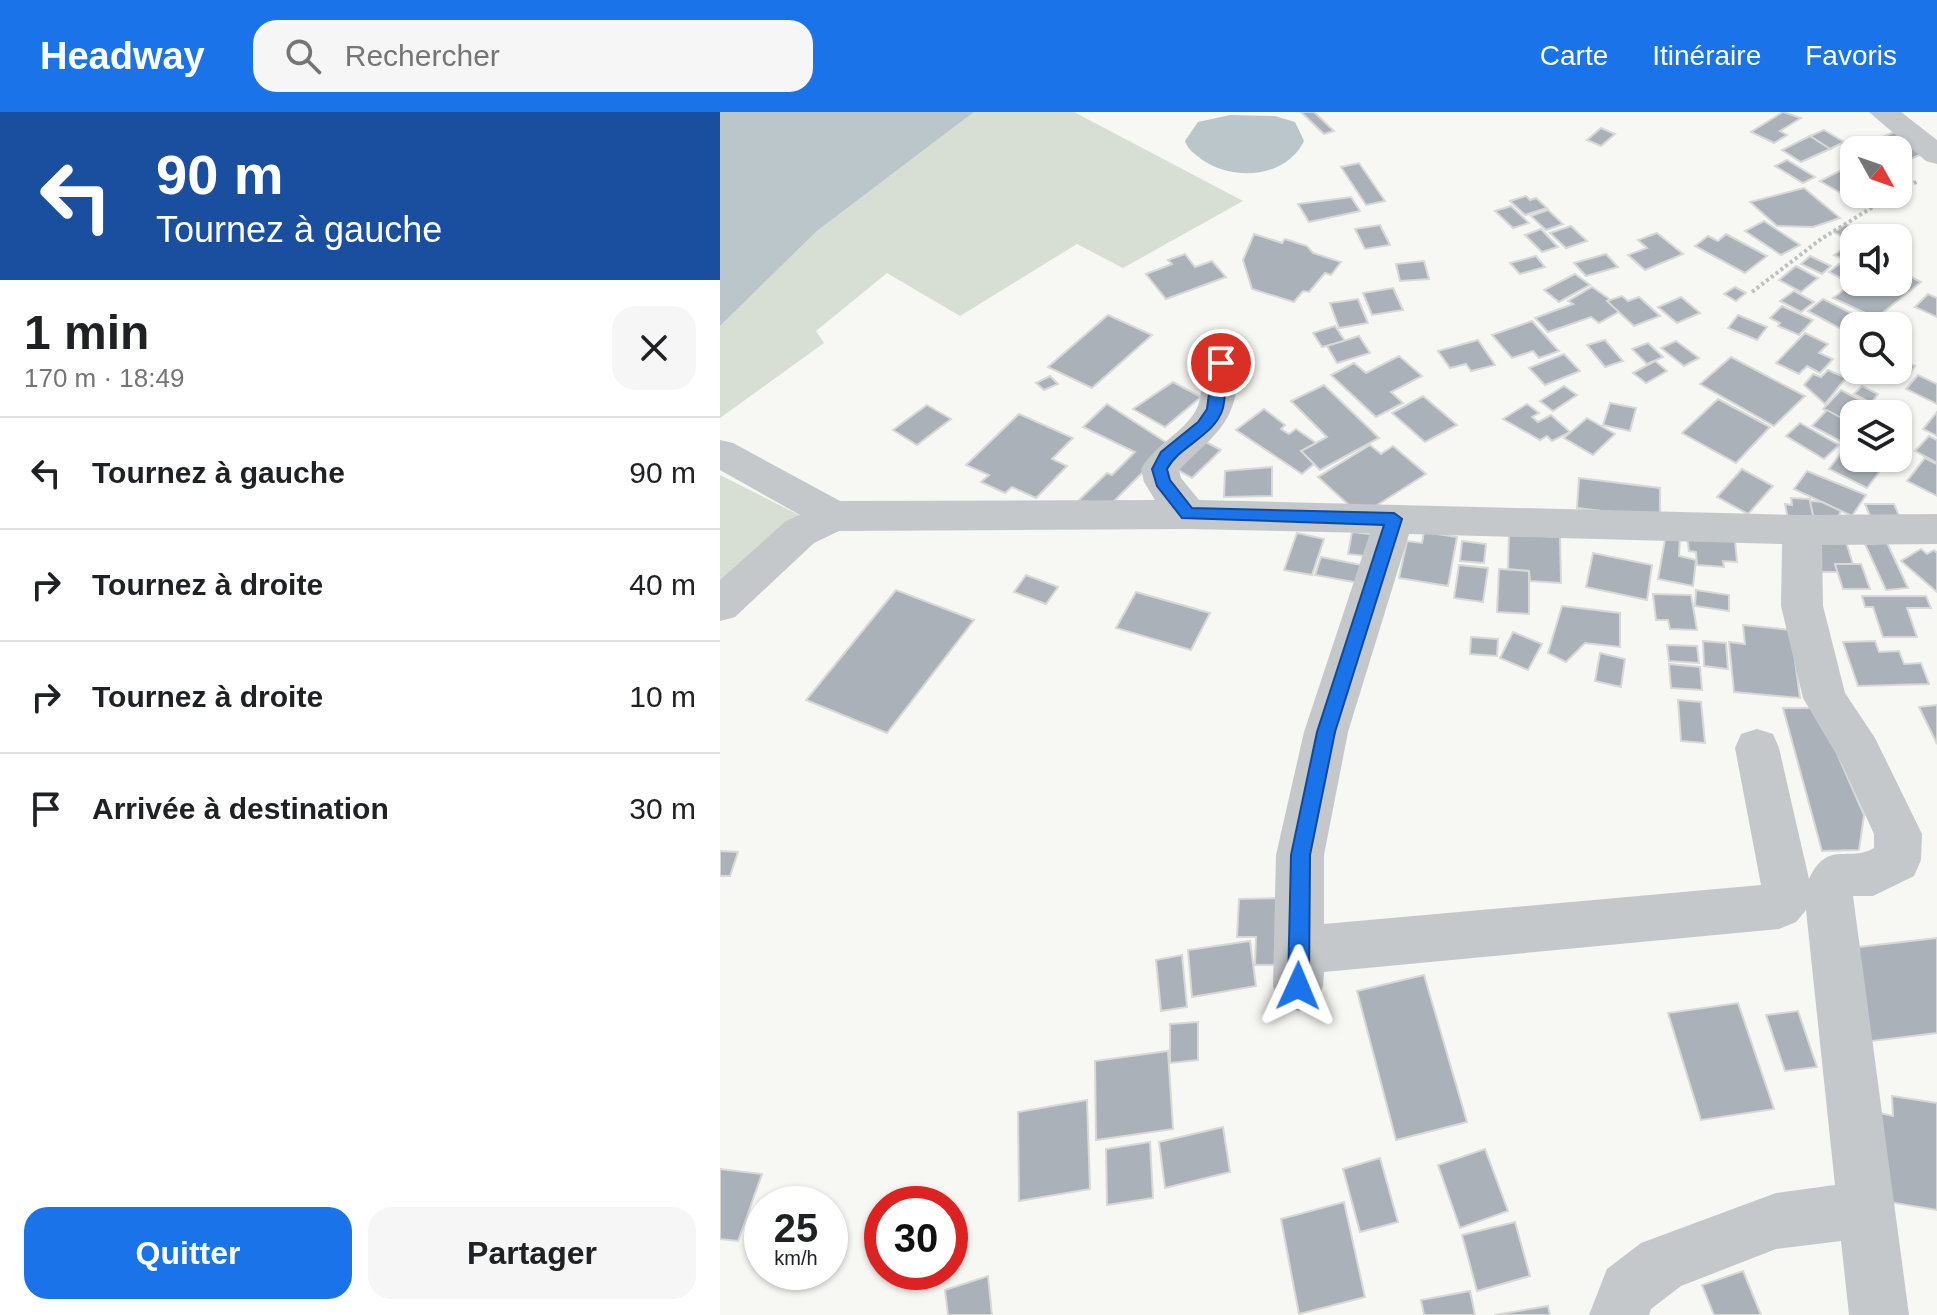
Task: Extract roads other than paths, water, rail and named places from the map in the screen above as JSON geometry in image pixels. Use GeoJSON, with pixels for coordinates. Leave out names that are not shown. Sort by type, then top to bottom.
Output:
{"type":"FeatureCollection","features":[{"type":"Feature","properties":{"kind":"street"},"geometry":{"type":"LineString","coordinates":[[1883,112],[1937,155]]}},
{"type":"Feature","properties":{"kind":"street"},"geometry":{"type":"LineString","coordinates":[[1188,514],[1163,482],[1160,469],[1166,456],[1203,426],[1215,410],[1221,363]]}},
{"type":"Feature","properties":{"kind":"street"},"geometry":{"type":"LineString","coordinates":[[720,453],[834,516]]}},
{"type":"Feature","properties":{"kind":"street"},"geometry":{"type":"LineString","coordinates":[[720,605],[800,532],[834,516],[1188,514],[1802,530],[1937,529]]}},
{"type":"Feature","properties":{"kind":"street"},"geometry":{"type":"LineString","coordinates":[[1394,519],[1326,732],[1300,855],[1299,968],[1779,906],[1788,896],[1757,748]]}},
{"type":"Feature","properties":{"kind":"street"},"geometry":{"type":"LineString","coordinates":[[1802,530],[1802,606],[1825,698],[1859,752],[1898,834],[1897,860],[1873,874],[1841,874],[1828,890],[1879,1315]]}},
{"type":"Feature","properties":{"kind":"street"},"geometry":{"type":"LineString","coordinates":[[1619,1315],[1628,1290],[1662,1264],[1776,1221],[1866,1209]]}}]}
